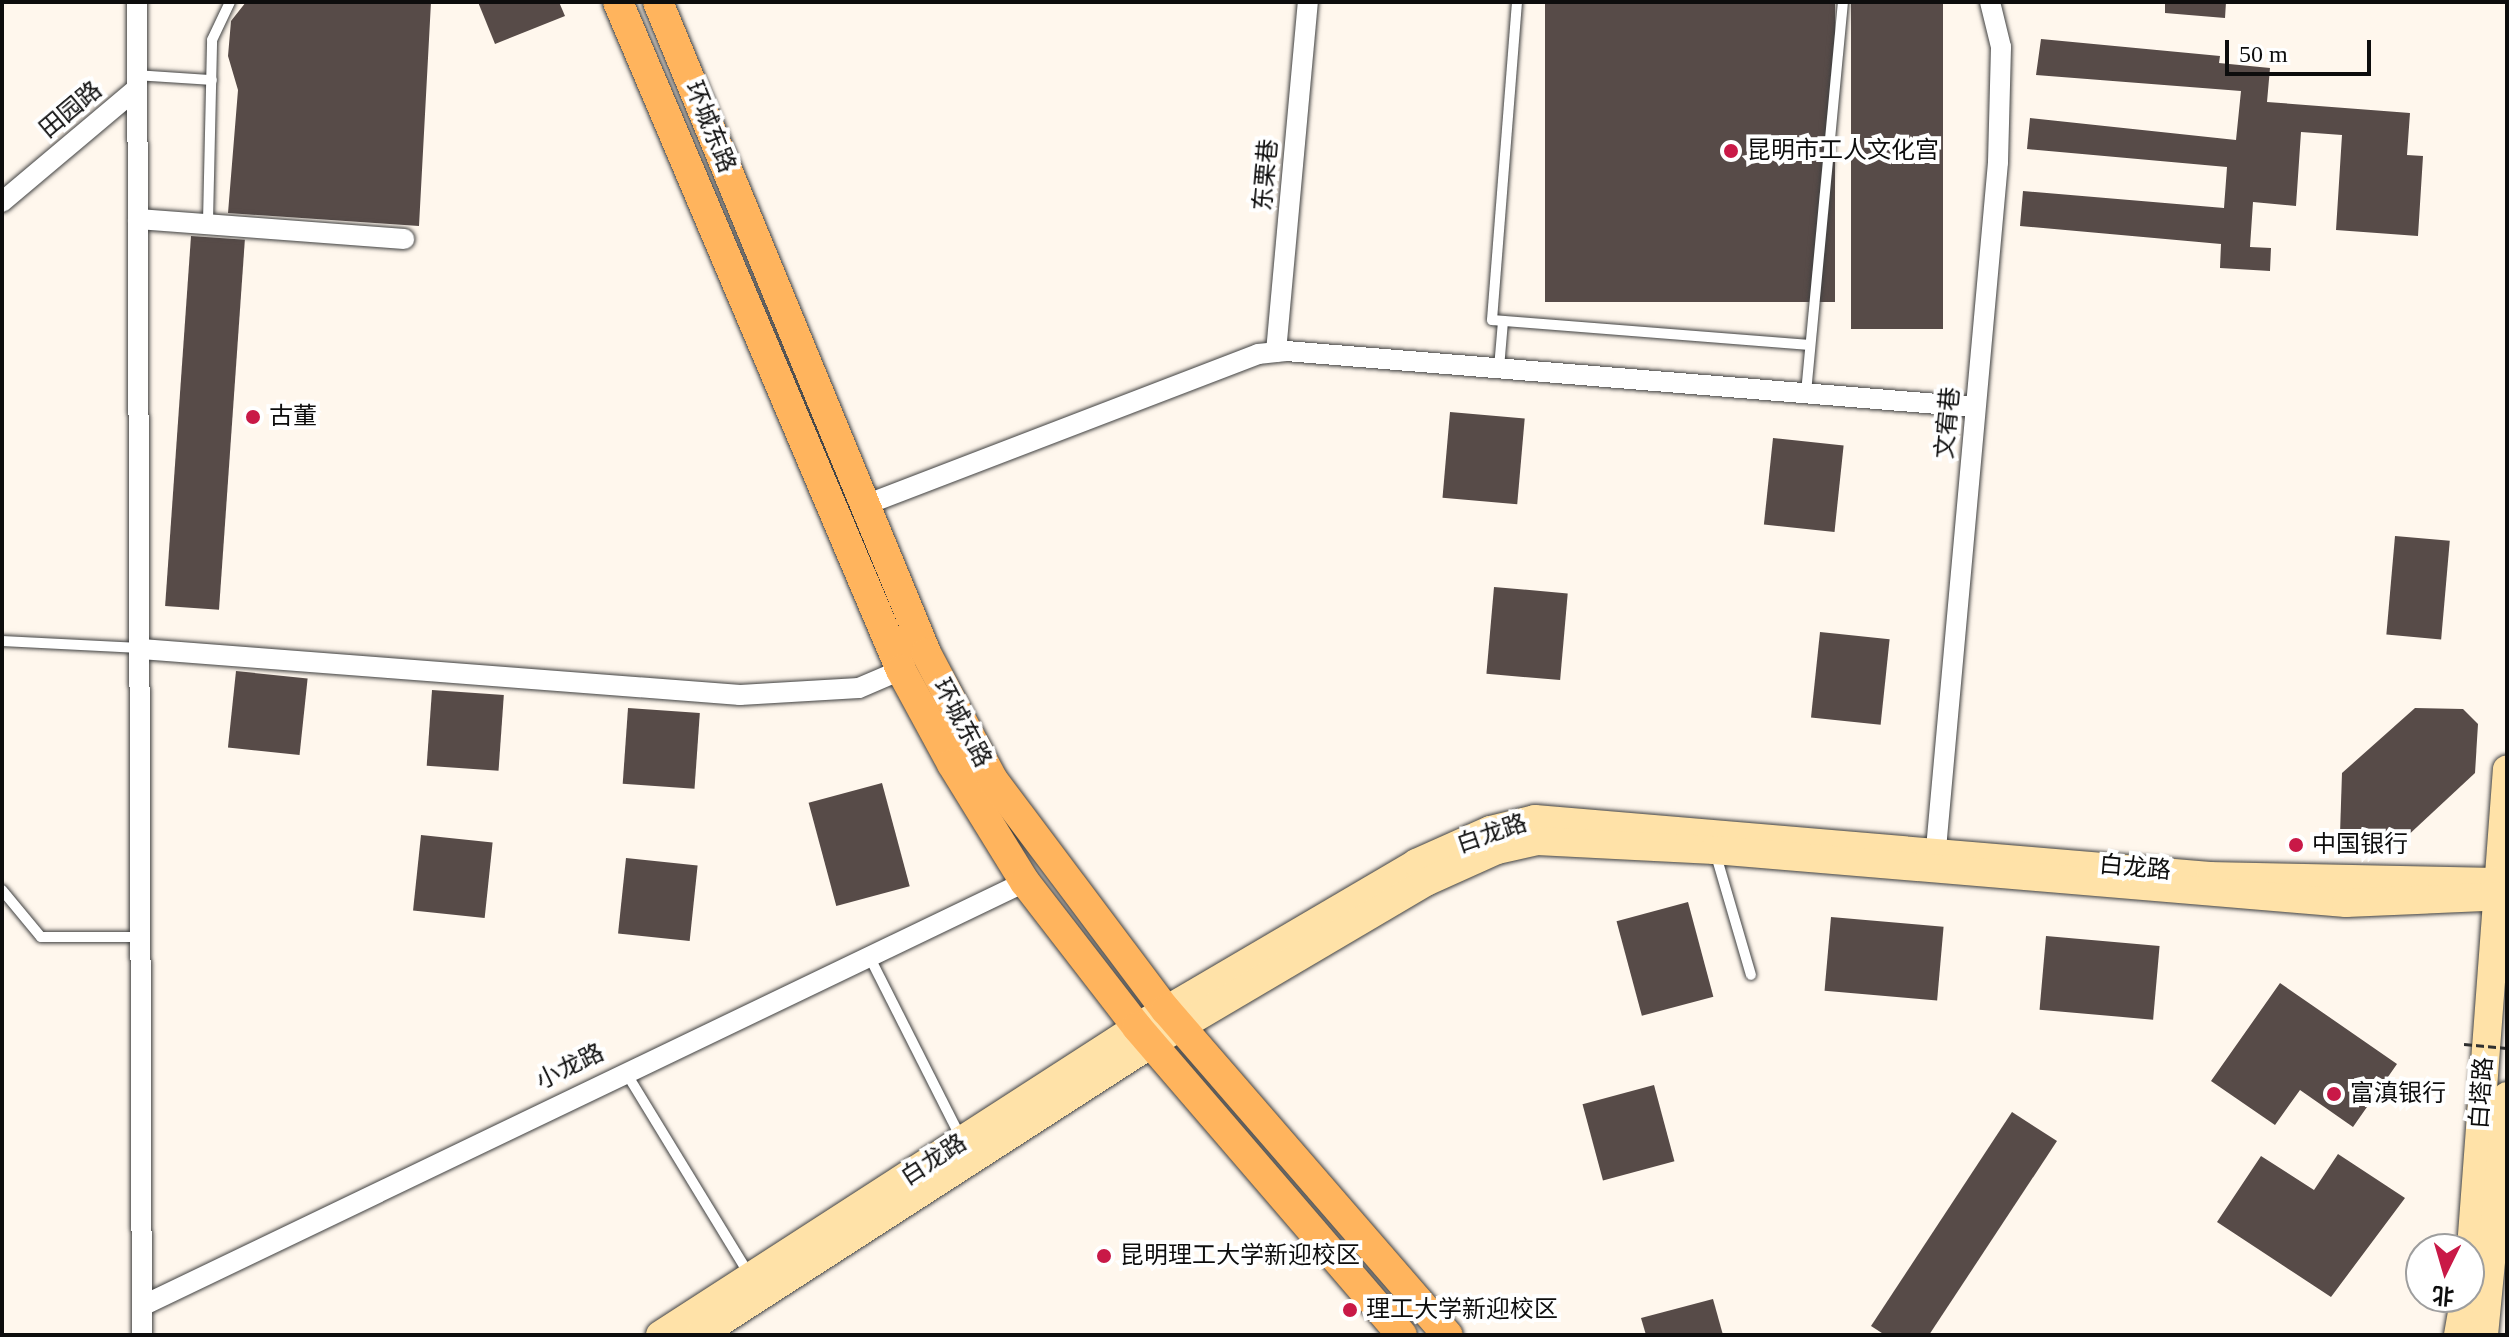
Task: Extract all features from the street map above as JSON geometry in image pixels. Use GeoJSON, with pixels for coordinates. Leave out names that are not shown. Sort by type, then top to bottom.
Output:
{"type":"FeatureCollection","features":[{"type":"Feature","properties":{"kind":"main road","name":"环城东路"},"geometry":{"type":"LineString","coordinates":[[618,2],[901,670],[1025,882],[1144,1036],[1402,1335]]}},
{"type":"Feature","properties":{"kind":"main road","name":"环城东路"},"geometry":{"type":"LineString","coordinates":[[658,2],[865,505],[971,744],[1055,870],[1173,1019],[1448,1335]]}},
{"type":"Feature","properties":{"kind":"main road","name":"白塔路"},"geometry":{"type":"LineString","coordinates":[[2472,1233],[2501,889],[2507,769]]}},
{"type":"Feature","properties":{"kind":"main road","name":"白龙路"},"geometry":{"type":"LineString","coordinates":[[1173,1019],[1416,863],[1535,819],[1936,849],[2210,876],[2501,889]]}},
{"type":"Feature","properties":{"kind":"main road","name":"白龙路"},"geometry":{"type":"LineString","coordinates":[[660,1335],[963,1141],[1173,1019],[1426,882],[1497,850],[1537,841],[1714,850],[2208,897],[2501,889]]}},
{"type":"Feature","properties":{"kind":"main road","name":"白龙路"},"geometry":{"type":"LineString","coordinates":[[700,1335],[1144,1036]]}},
{"type":"Feature","properties":{"kind":"main road","name":"白塔路"},"geometry":{"type":"LineString","coordinates":[[2484,1335],[2507,1096]]}},
{"type":"Feature","properties":{"kind":"main road"},"geometry":{"type":"LineString","coordinates":[[2458,1335],[2462,1313]]}},
{"type":"Feature","properties":{"kind":"street"},"geometry":{"type":"LineString","coordinates":[[137,2],[142,1335]]}},
{"type":"Feature","properties":{"kind":"street","name":"东栗巷"},"geometry":{"type":"LineString","coordinates":[[1276,352],[1308,2]]}},
{"type":"Feature","properties":{"kind":"street","name":"文宥巷"},"geometry":{"type":"LineString","coordinates":[[1936,849],[1998,162],[2001,47],[1990,2]]}},
{"type":"Feature","properties":{"kind":"street","name":"田园路"},"geometry":{"type":"LineString","coordinates":[[2,202],[136,82]]}},
{"type":"Feature","properties":{"kind":"street"},"geometry":{"type":"LineString","coordinates":[[138,219],[208,221],[404,239]]}},
{"type":"Feature","properties":{"kind":"street"},"geometry":{"type":"LineString","coordinates":[[865,505],[1276,352],[1975,407]]}},
{"type":"Feature","properties":{"kind":"street"},"geometry":{"type":"LineString","coordinates":[[141,649],[740,695],[859,688],[901,670]]}},
{"type":"Feature","properties":{"kind":"street","name":"小龙路"},"geometry":{"type":"LineString","coordinates":[[142,1306],[624,1070],[1025,882]]}},
{"type":"Feature","properties":{"kind":"lane"},"geometry":{"type":"LineString","coordinates":[[208,221],[212,40],[230,2]]}},
{"type":"Feature","properties":{"kind":"lane"},"geometry":{"type":"LineString","coordinates":[[1517,2],[1492,320],[1810,345]]}},
{"type":"Feature","properties":{"kind":"lane"},"geometry":{"type":"LineString","coordinates":[[1806,393],[1843,2]]}},
{"type":"Feature","properties":{"kind":"lane"},"geometry":{"type":"LineString","coordinates":[[136,82],[212,80]]}},
{"type":"Feature","properties":{"kind":"lane"},"geometry":{"type":"LineString","coordinates":[[1499,368],[1503,321]]}},
{"type":"Feature","properties":{"kind":"lane"},"geometry":{"type":"LineString","coordinates":[[2,641],[141,649]]}},
{"type":"Feature","properties":{"kind":"lane"},"geometry":{"type":"LineString","coordinates":[[1714,850],[1751,975]]}},
{"type":"Feature","properties":{"kind":"lane"},"geometry":{"type":"LineString","coordinates":[[2,890],[41,937],[142,937]]}},
{"type":"Feature","properties":{"kind":"lane"},"geometry":{"type":"LineString","coordinates":[[869,954],[963,1141]]}},
{"type":"Feature","properties":{"kind":"lane"},"geometry":{"type":"LineString","coordinates":[[624,1070],[750,1277]]}},
{"type":"Feature","properties":{"kind":"path"},"geometry":{"type":"LineString","coordinates":[[2464,1044],[2507,1048]]}},
{"type":"Feature","properties":{"kind":"building"},"geometry":{"type":"Polygon","coordinates":[[[246,2],[431,2],[419,226],[228,213],[238,90],[228,56],[231,21],[246,2]]]}},
{"type":"Feature","properties":{"kind":"building"},"geometry":{"type":"Polygon","coordinates":[[[478,2],[559,2],[565,16],[495,44],[478,2]]]}},
{"type":"Feature","properties":{"kind":"building","name":"昆明市工人文化宫"},"geometry":{"type":"Polygon","coordinates":[[[1545,2],[1835,2],[1835,302],[1545,302],[1545,2]]]}},
{"type":"Feature","properties":{"kind":"building"},"geometry":{"type":"Polygon","coordinates":[[[1851,2],[1943,2],[1943,329],[1851,329],[1851,2]]]}},
{"type":"Feature","properties":{"kind":"building"},"geometry":{"type":"Polygon","coordinates":[[[2165,2],[2226,2],[2225,18],[2165,13],[2165,2]]]}},
{"type":"Feature","properties":{"kind":"building"},"geometry":{"type":"Polygon","coordinates":[[[2041,39],[2220,56],[2219,63],[2270,68],[2267,102],[2410,113],[2407,155],[2423,156],[2418,236],[2336,230],[2342,135],[2301,132],[2296,206],[2253,202],[2250,247],[2271,248],[2270,271],[2220,268],[2221,244],[2020,226],[2023,191],[2224,208],[2227,167],[2027,149],[2030,118],[2236,140],[2241,91],[2036,75],[2041,39]]]}},
{"type":"Feature","properties":{"kind":"building"},"geometry":{"type":"Polygon","coordinates":[[[191,236],[245,240],[219,610],[165,606],[191,236]]]}},
{"type":"Feature","properties":{"kind":"building"},"geometry":{"type":"Polygon","coordinates":[[[1450,412],[1525,419],[1517,504],[1443,498],[1450,412]]]}},
{"type":"Feature","properties":{"kind":"building"},"geometry":{"type":"Polygon","coordinates":[[[1773,438],[1844,445],[1835,532],[1764,525],[1773,438]]]}},
{"type":"Feature","properties":{"kind":"building"},"geometry":{"type":"Polygon","coordinates":[[[2395,536],[2450,541],[2441,639],[2386,635],[2395,536]]]}},
{"type":"Feature","properties":{"kind":"building"},"geometry":{"type":"Polygon","coordinates":[[[1494,587],[1568,593],[1560,680],[1486,674],[1494,587]]]}},
{"type":"Feature","properties":{"kind":"building"},"geometry":{"type":"Polygon","coordinates":[[[1820,632],[1890,639],[1881,725],[1811,718],[1820,632]]]}},
{"type":"Feature","properties":{"kind":"building"},"geometry":{"type":"Polygon","coordinates":[[[236,671],[308,679],[300,755],[228,748],[236,671]]]}},
{"type":"Feature","properties":{"kind":"building"},"geometry":{"type":"Polygon","coordinates":[[[432,690],[504,695],[499,771],[427,766],[432,690]]]}},
{"type":"Feature","properties":{"kind":"building"},"geometry":{"type":"Polygon","coordinates":[[[628,708],[700,713],[695,789],[623,784],[628,708]]]}},
{"type":"Feature","properties":{"kind":"building"},"geometry":{"type":"Polygon","coordinates":[[[2415,708],[2463,709],[2478,724],[2475,773],[2403,840],[2340,834],[2342,773],[2415,708]]]}},
{"type":"Feature","properties":{"kind":"building"},"geometry":{"type":"Polygon","coordinates":[[[882,783],[910,886],[836,906],[809,803],[882,783]]]}},
{"type":"Feature","properties":{"kind":"building"},"geometry":{"type":"Polygon","coordinates":[[[421,835],[493,843],[485,918],[413,911],[421,835]]]}},
{"type":"Feature","properties":{"kind":"building"},"geometry":{"type":"Polygon","coordinates":[[[626,858],[698,866],[690,941],[618,934],[626,858]]]}},
{"type":"Feature","properties":{"kind":"building"},"geometry":{"type":"Polygon","coordinates":[[[1688,902],[1713,997],[1642,1016],[1617,921],[1688,902]]]}},
{"type":"Feature","properties":{"kind":"building"},"geometry":{"type":"Polygon","coordinates":[[[1831,917],[1944,927],[1937,1001],[1825,991],[1831,917]]]}},
{"type":"Feature","properties":{"kind":"building"},"geometry":{"type":"Polygon","coordinates":[[[2046,936],[2160,946],[2153,1020],[2040,1010],[2046,936]]]}},
{"type":"Feature","properties":{"kind":"building"},"geometry":{"type":"Polygon","coordinates":[[[2280,983],[2397,1064],[2353,1127],[2300,1090],[2275,1125],[2211,1081],[2280,983]]]}},
{"type":"Feature","properties":{"kind":"building"},"geometry":{"type":"Polygon","coordinates":[[[1654,1085],[1674,1161],[1603,1180],[1583,1104],[1654,1085]]]}},
{"type":"Feature","properties":{"kind":"building"},"geometry":{"type":"Polygon","coordinates":[[[2012,1112],[2057,1141],[1929,1335],[1885,1335],[1871,1326],[2012,1112]]]}},
{"type":"Feature","properties":{"kind":"building"},"geometry":{"type":"Polygon","coordinates":[[[2338,1154],[2405,1198],[2331,1297],[2217,1222],[2261,1156],[2314,1190],[2338,1154]]]}},
{"type":"Feature","properties":{"kind":"building"},"geometry":{"type":"Polygon","coordinates":[[[1713,1299],[1723,1335],[1646,1335],[1641,1318],[1713,1299]]]}},
{"type":"Feature","properties":{"kind":"place","name":"昆明市工人文化宫"},"geometry":{"type":"Point","coordinates":[1731,151]}},
{"type":"Feature","properties":{"kind":"place","name":"古董"},"geometry":{"type":"Point","coordinates":[253,417]}},
{"type":"Feature","properties":{"kind":"place","name":"中国银行"},"geometry":{"type":"Point","coordinates":[2296,845]}},
{"type":"Feature","properties":{"kind":"place","name":"富滇银行"},"geometry":{"type":"Point","coordinates":[2334,1094]}},
{"type":"Feature","properties":{"kind":"place","name":"昆明理工大学新迎校区"},"geometry":{"type":"Point","coordinates":[1104,1256]}},
{"type":"Feature","properties":{"kind":"place","name":"理工大学新迎校区"},"geometry":{"type":"Point","coordinates":[1350,1310]}}]}
